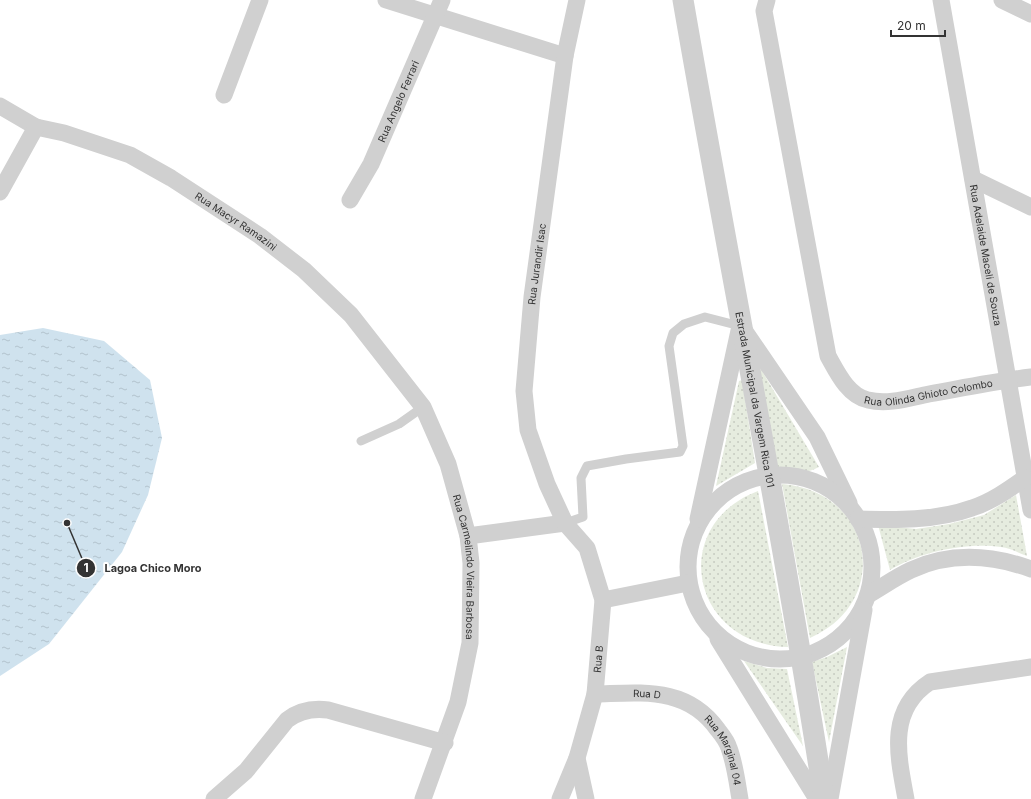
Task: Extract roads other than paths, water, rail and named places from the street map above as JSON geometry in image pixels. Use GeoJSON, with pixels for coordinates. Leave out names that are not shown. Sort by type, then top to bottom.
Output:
{"type":"FeatureCollection","features":[{"type":"Feature","properties":{"kind":"street"},"geometry":{"type":"LineString","coordinates":[[224,95],[260,0]]}},
{"type":"Feature","properties":{"kind":"street"},"geometry":{"type":"LineString","coordinates":[[386,0],[439,8],[565,56]]}},
{"type":"Feature","properties":{"kind":"street","name":"Rua Jurandir Isac"},"geometry":{"type":"LineString","coordinates":[[565,524],[547,484],[528,430],[524,391],[532,298],[565,56],[577,0]]}},
{"type":"Feature","properties":{"kind":"street","name":"Estrada Municipal da Vargem Rica 101"},"geometry":{"type":"LineString","coordinates":[[683,0],[740,326],[802,658],[824,799]]}},
{"type":"Feature","properties":{"kind":"street","name":"Rua Olinda Ghioto Colombo"},"geometry":{"type":"LineString","coordinates":[[767,0],[764,11],[828,356],[843,382],[851,390],[867,400],[891,401],[1031,377]]}},
{"type":"Feature","properties":{"kind":"street","name":"Rua Adelaide Maceli de Souza"},"geometry":{"type":"LineString","coordinates":[[941,0],[1031,510]]}},
{"type":"Feature","properties":{"kind":"street"},"geometry":{"type":"LineString","coordinates":[[1002,0],[1031,14]]}},
{"type":"Feature","properties":{"kind":"street","name":"Rua Angelo Ferrari"},"geometry":{"type":"LineString","coordinates":[[350,200],[371,164],[439,8]]}},
{"type":"Feature","properties":{"kind":"street","name":"Rua Macyr Ramazini"},"geometry":{"type":"LineString","coordinates":[[0,106],[36,127],[64,133],[130,155],[171,178],[260,236],[304,270],[351,315],[423,407]]}},
{"type":"Feature","properties":{"kind":"street"},"geometry":{"type":"LineString","coordinates":[[0,192],[36,127]]}},
{"type":"Feature","properties":{"kind":"street"},"geometry":{"type":"LineString","coordinates":[[972,179],[1031,207]]}},
{"type":"Feature","properties":{"kind":"street"},"geometry":{"type":"LineString","coordinates":[[740,326],[817,437],[869,543],[872,569],[830,799]]}},
{"type":"Feature","properties":{"kind":"street"},"geometry":{"type":"LineString","coordinates":[[740,326],[696,526],[687,554],[688,583],[697,610],[715,633],[817,799]]}},
{"type":"Feature","properties":{"kind":"street","name":"Rua Carmelindo Vieira Barbosa"},"geometry":{"type":"LineString","coordinates":[[423,407],[448,464],[468,536],[470,563],[470,643],[458,702],[445,743],[423,799]]}},
{"type":"Feature","properties":{"kind":"street"},"geometry":{"type":"LineString","coordinates":[[696,526],[714,502],[739,484],[768,475],[799,477],[828,489],[855,514],[910,519],[936,516],[971,509],[998,497],[1025,478]]}},
{"type":"Feature","properties":{"kind":"street"},"geometry":{"type":"LineString","coordinates":[[468,536],[565,524]]}},
{"type":"Feature","properties":{"kind":"street","name":"Rua B"},"geometry":{"type":"LineString","coordinates":[[560,799],[576,758],[595,694],[603,600],[587,548],[565,524]]}},
{"type":"Feature","properties":{"kind":"street"},"geometry":{"type":"LineString","coordinates":[[715,633],[741,651],[748,654],[771,660],[802,658],[829,646],[850,627],[867,599],[911,570],[937,562],[963,557],[984,557],[1010,562],[1031,569]]}},
{"type":"Feature","properties":{"kind":"street"},"geometry":{"type":"LineString","coordinates":[[603,600],[688,583]]}},
{"type":"Feature","properties":{"kind":"street"},"geometry":{"type":"LineString","coordinates":[[906,799],[898,751],[898,731],[902,718],[910,702],[919,689],[930,682],[1031,667]]}},
{"type":"Feature","properties":{"kind":"street","name":"Rua D"},"geometry":{"type":"LineString","coordinates":[[595,694],[649,692],[676,697],[697,707]]}},
{"type":"Feature","properties":{"kind":"street","name":"Rua Marginal 04"},"geometry":{"type":"LineString","coordinates":[[697,707],[713,723],[729,746],[740,799]]}},
{"type":"Feature","properties":{"kind":"street"},"geometry":{"type":"LineString","coordinates":[[214,799],[232,793],[287,720],[294,715],[310,709],[328,710],[445,743]]}},
{"type":"Feature","properties":{"kind":"street"},"geometry":{"type":"LineString","coordinates":[[576,758],[586,799]]}},
{"type":"Feature","properties":{"kind":"lane"},"geometry":{"type":"LineString","coordinates":[[565,524],[583,517],[581,478],[587,466],[680,452],[683,446],[669,346],[673,333],[684,324],[705,317],[740,326]]}},
{"type":"Feature","properties":{"kind":"lane"},"geometry":{"type":"LineString","coordinates":[[362,441],[399,424],[423,407]]}},
{"type":"Feature","properties":{"kind":"water"},"geometry":{"type":"Polygon","coordinates":[[[43,328],[104,341],[150,380],[162,438],[148,495],[122,552],[49,644],[0,676],[0,335],[43,328]]]}},
{"type":"Feature","properties":{"kind":"place","name":"Lagoa Chico Moro"},"geometry":{"type":"Point","coordinates":[67,523]}}]}
